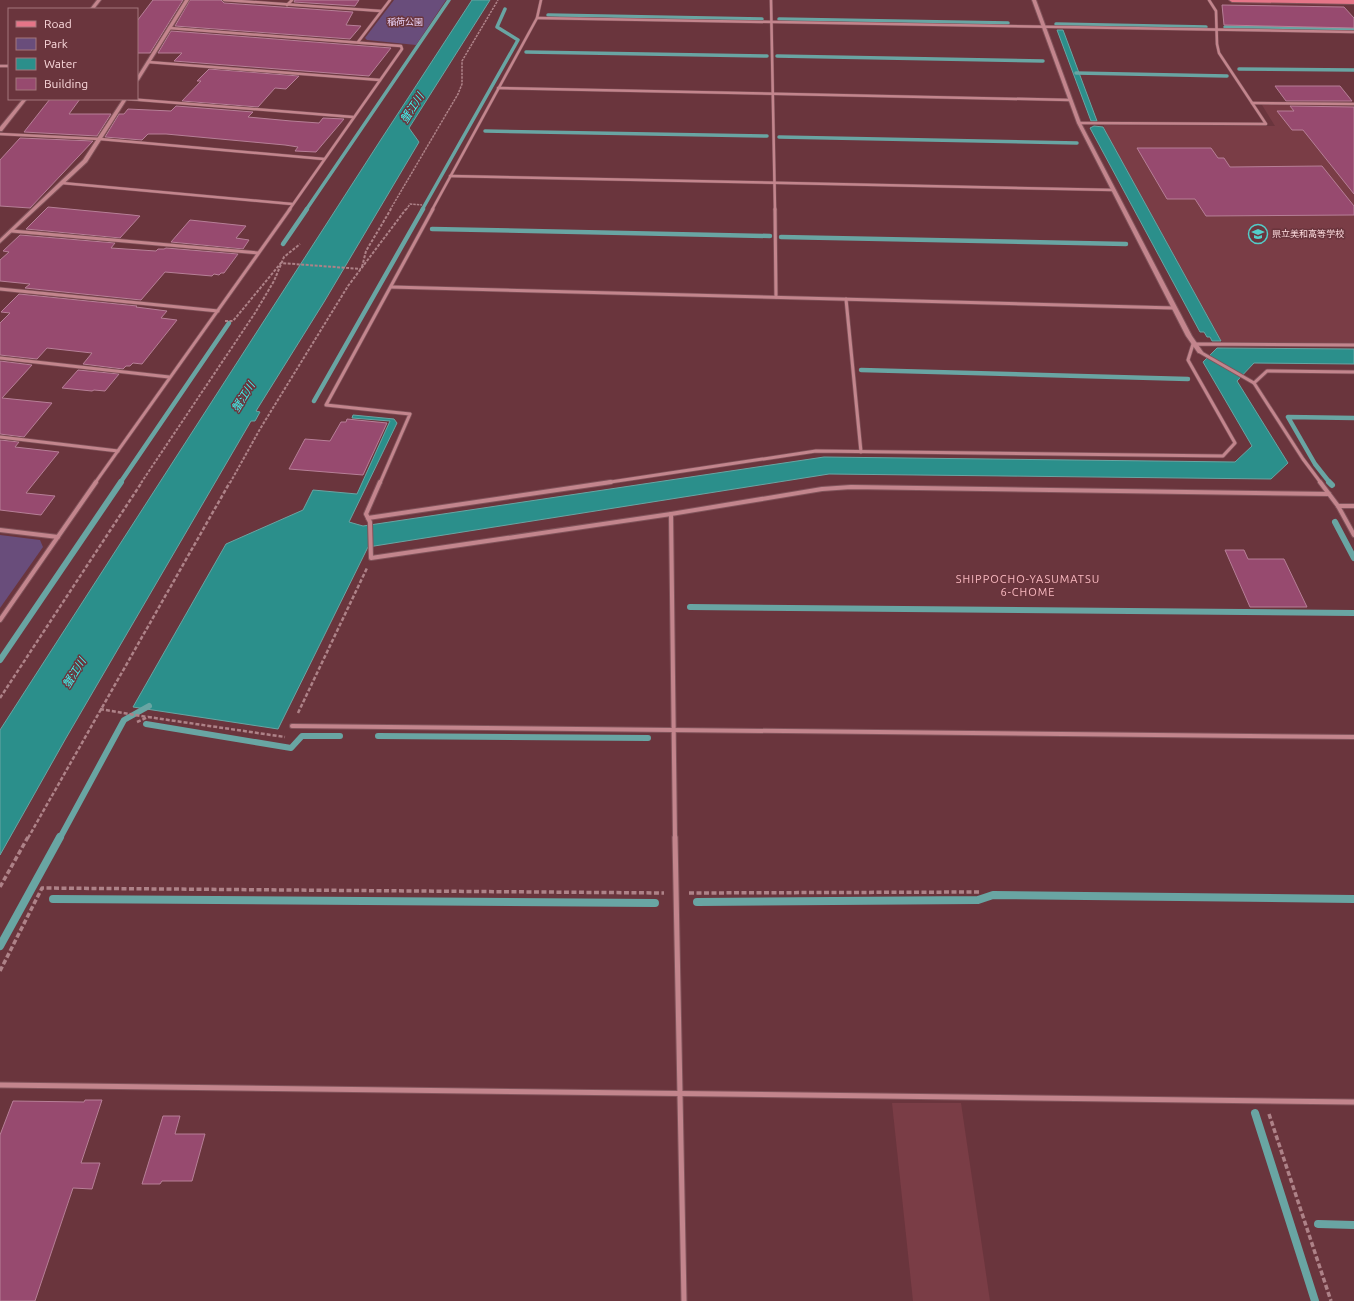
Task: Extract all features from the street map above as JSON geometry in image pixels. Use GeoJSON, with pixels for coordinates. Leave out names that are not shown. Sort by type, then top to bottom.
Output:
{"type":"FeatureCollection","features":[{"type":"Feature","properties":{"kind":"main road"},"geometry":{"type":"LineString","coordinates":[[1232,0],[1354,2]]}},
{"type":"Feature","properties":{"kind":"street"},"geometry":{"type":"LineString","coordinates":[[138,78],[187,0]]}},
{"type":"Feature","properties":{"kind":"street"},"geometry":{"type":"LineString","coordinates":[[224,0],[382,11]]}},
{"type":"Feature","properties":{"kind":"street"},"geometry":{"type":"LineString","coordinates":[[287,5],[292,0]]}},
{"type":"Feature","properties":{"kind":"street"},"geometry":{"type":"LineString","coordinates":[[358,42],[390,0]]}},
{"type":"Feature","properties":{"kind":"street"},"geometry":{"type":"LineString","coordinates":[[541,0],[537,18],[326,405],[410,414],[366,514],[370,522],[371,558],[671,514],[822,489],[851,487],[1329,494]]}},
{"type":"Feature","properties":{"kind":"street"},"geometry":{"type":"LineString","coordinates":[[771,0],[776,297]]}},
{"type":"Feature","properties":{"kind":"street"},"geometry":{"type":"LineString","coordinates":[[1034,0],[1079,123],[1193,344],[1200,352],[1254,383],[1303,459],[1338,506],[1354,535]]}},
{"type":"Feature","properties":{"kind":"street"},"geometry":{"type":"LineString","coordinates":[[1079,123],[1266,124],[1219,53],[1217,44],[1216,11],[1209,0]]}},
{"type":"Feature","properties":{"kind":"street"},"geometry":{"type":"LineString","coordinates":[[537,18],[1354,32]]}},
{"type":"Feature","properties":{"kind":"street"},"geometry":{"type":"LineString","coordinates":[[0,620],[169,377],[218,311],[402,49],[401,46],[358,42],[170,28]]}},
{"type":"Feature","properties":{"kind":"street"},"geometry":{"type":"LineString","coordinates":[[148,62],[380,80]]}},
{"type":"Feature","properties":{"kind":"street"},"geometry":{"type":"LineString","coordinates":[[498,88],[1070,100]]}},
{"type":"Feature","properties":{"kind":"street"},"geometry":{"type":"LineString","coordinates":[[0,130],[24,100]]}},
{"type":"Feature","properties":{"kind":"street"},"geometry":{"type":"LineString","coordinates":[[0,242],[86,161],[125,100]]}},
{"type":"Feature","properties":{"kind":"street"},"geometry":{"type":"LineString","coordinates":[[138,100],[354,117]]}},
{"type":"Feature","properties":{"kind":"street"},"geometry":{"type":"LineString","coordinates":[[1252,103],[1354,104]]}},
{"type":"Feature","properties":{"kind":"street"},"geometry":{"type":"LineString","coordinates":[[0,134],[100,139],[324,158]]}},
{"type":"Feature","properties":{"kind":"street"},"geometry":{"type":"LineString","coordinates":[[450,176],[1114,190]]}},
{"type":"Feature","properties":{"kind":"street"},"geometry":{"type":"LineString","coordinates":[[62,183],[292,204]]}},
{"type":"Feature","properties":{"kind":"street"},"geometry":{"type":"LineString","coordinates":[[12,231],[258,254]]}},
{"type":"Feature","properties":{"kind":"street"},"geometry":{"type":"LineString","coordinates":[[390,287],[1174,308]]}},
{"type":"Feature","properties":{"kind":"street"},"geometry":{"type":"LineString","coordinates":[[0,289],[218,311]]}},
{"type":"Feature","properties":{"kind":"street"},"geometry":{"type":"LineString","coordinates":[[846,299],[861,452]]}},
{"type":"Feature","properties":{"kind":"street"},"geometry":{"type":"LineString","coordinates":[[368,518],[816,451],[1223,456],[1235,443],[1188,360],[1193,344]]}},
{"type":"Feature","properties":{"kind":"street"},"geometry":{"type":"LineString","coordinates":[[1193,344],[1354,345]]}},
{"type":"Feature","properties":{"kind":"street"},"geometry":{"type":"LineString","coordinates":[[0,358],[169,377]]}},
{"type":"Feature","properties":{"kind":"street"},"geometry":{"type":"LineString","coordinates":[[1254,383],[1267,371],[1354,372]]}},
{"type":"Feature","properties":{"kind":"street"},"geometry":{"type":"LineString","coordinates":[[0,438],[118,451]]}},
{"type":"Feature","properties":{"kind":"street"},"geometry":{"type":"LineString","coordinates":[[1338,506],[1354,506]]}},
{"type":"Feature","properties":{"kind":"street"},"geometry":{"type":"LineString","coordinates":[[671,514],[676,893],[682,1093],[684,1301]]}},
{"type":"Feature","properties":{"kind":"street"},"geometry":{"type":"LineString","coordinates":[[0,530],[58,538]]}},
{"type":"Feature","properties":{"kind":"street"},"geometry":{"type":"LineString","coordinates":[[292,726],[1354,736]]}},
{"type":"Feature","properties":{"kind":"street"},"geometry":{"type":"LineString","coordinates":[[0,1085],[1354,1102]]}},
{"type":"Feature","properties":{"kind":"path"},"geometry":{"type":"LineString","coordinates":[[362,269],[366,251],[458,94],[462,84],[462,61],[498,0]]}},
{"type":"Feature","properties":{"kind":"path"},"geometry":{"type":"LineString","coordinates":[[0,887],[264,423],[348,286],[410,204],[417,205]]}},
{"type":"Feature","properties":{"kind":"path"},"geometry":{"type":"LineString","coordinates":[[0,698],[255,312],[274,281],[284,257],[300,244]]}},
{"type":"Feature","properties":{"kind":"path"},"geometry":{"type":"LineString","coordinates":[[281,263],[362,269]]}},
{"type":"Feature","properties":{"kind":"path"},"geometry":{"type":"LineString","coordinates":[[210,321],[233,321],[281,263]]}},
{"type":"Feature","properties":{"kind":"path"},"geometry":{"type":"LineString","coordinates":[[100,709],[285,737],[292,726],[371,558]]}},
{"type":"Feature","properties":{"kind":"path"},"geometry":{"type":"LineString","coordinates":[[137,722],[148,717]]}},
{"type":"Feature","properties":{"kind":"path"},"geometry":{"type":"LineString","coordinates":[[0,971],[42,888],[676,893],[979,892]]}},
{"type":"Feature","properties":{"kind":"path"},"geometry":{"type":"LineString","coordinates":[[1264,1100],[1331,1301]]}},
{"type":"Feature","properties":{"kind":"shaded area","name":"県立美和高等学校"},"geometry":{"type":"Polygon","coordinates":[[[1262,105],[1354,106],[1354,343],[1222,342],[1103,127],[1104,125],[1275,126],[1262,105]]]}},
{"type":"Feature","properties":{"kind":"shaded area"},"geometry":{"type":"Polygon","coordinates":[[[892,1103],[961,1103],[990,1301],[913,1301],[892,1103]]]}},
{"type":"Feature","properties":{"kind":"green space","name":"稲荷公園"},"geometry":{"type":"Polygon","coordinates":[[[394,0],[446,0],[416,45],[367,40],[365,38],[394,0]]]}},
{"type":"Feature","properties":{"kind":"green space"},"geometry":{"type":"Polygon","coordinates":[[[0,535],[40,540],[43,547],[0,608],[0,535]]]}},
{"type":"Feature","properties":{"kind":"water","name":"蟹江川"},"geometry":{"type":"Polygon","coordinates":[[[472,0],[490,0],[409,128],[419,142],[324,302],[256,411],[260,412],[255,421],[251,421],[66,738],[0,855],[0,730],[472,0]]]}},
{"type":"Feature","properties":{"kind":"water"},"geometry":{"type":"Polygon","coordinates":[[[1057,30],[1063,30],[1097,121],[1091,121],[1057,30]]]}},
{"type":"Feature","properties":{"kind":"water"},"geometry":{"type":"Polygon","coordinates":[[[1094,126],[1103,127],[1221,341],[1212,341],[1204,332],[1200,332],[1090,128],[1094,126]]]}},
{"type":"Feature","properties":{"kind":"water"},"geometry":{"type":"Polygon","coordinates":[[[1217,348],[1354,349],[1354,364],[1254,363],[1237,381],[1288,463],[1271,479],[829,474],[368,547],[278,729],[133,707],[226,544],[303,510],[313,490],[357,494],[390,421],[352,418],[353,415],[394,419],[397,423],[349,522],[363,526],[824,457],[1235,462],[1252,446],[1203,362],[1217,348]]]}},
{"type":"Feature","properties":{"kind":"building"},"geometry":{"type":"Polygon","coordinates":[[[153,0],[183,0],[150,53],[138,53],[138,20],[153,0]]]}},
{"type":"Feature","properties":{"kind":"building"},"geometry":{"type":"Polygon","coordinates":[[[190,0],[221,0],[224,3],[353,12],[346,25],[361,26],[350,39],[175,26],[190,0]]]}},
{"type":"Feature","properties":{"kind":"building"},"geometry":{"type":"Polygon","coordinates":[[[295,0],[359,0],[355,6],[294,2],[295,0]]]}},
{"type":"Feature","properties":{"kind":"building"},"geometry":{"type":"Polygon","coordinates":[[[1222,5],[1344,7],[1354,18],[1354,28],[1224,25],[1222,5]]]}},
{"type":"Feature","properties":{"kind":"building"},"geometry":{"type":"Polygon","coordinates":[[[171,31],[391,48],[369,76],[174,61],[182,53],[158,53],[171,31]]]}},
{"type":"Feature","properties":{"kind":"building"},"geometry":{"type":"Polygon","coordinates":[[[209,69],[299,76],[286,89],[275,88],[258,107],[182,101],[201,81],[197,81],[209,69]]]}},
{"type":"Feature","properties":{"kind":"building"},"geometry":{"type":"Polygon","coordinates":[[[1275,86],[1340,86],[1352,101],[1286,101],[1275,86]]]}},
{"type":"Feature","properties":{"kind":"building"},"geometry":{"type":"Polygon","coordinates":[[[49,100],[79,100],[69,114],[111,114],[97,136],[24,132],[49,100]]]}},
{"type":"Feature","properties":{"kind":"building"},"geometry":{"type":"Polygon","coordinates":[[[176,106],[253,112],[248,117],[291,121],[319,123],[323,118],[344,119],[316,152],[295,151],[298,147],[285,145],[166,134],[148,134],[142,140],[105,137],[119,114],[124,114],[128,109],[171,111],[176,106]]]}},
{"type":"Feature","properties":{"kind":"building"},"geometry":{"type":"Polygon","coordinates":[[[1290,106],[1354,107],[1354,194],[1303,130],[1292,130],[1277,111],[1294,111],[1290,106]]]}},
{"type":"Feature","properties":{"kind":"building"},"geometry":{"type":"Polygon","coordinates":[[[20,138],[93,141],[30,208],[0,206],[0,160],[20,138]]]}},
{"type":"Feature","properties":{"kind":"building"},"geometry":{"type":"Polygon","coordinates":[[[1137,148],[1211,148],[1218,158],[1224,158],[1230,167],[1322,166],[1354,206],[1354,215],[1206,216],[1195,199],[1167,199],[1137,148]]]}},
{"type":"Feature","properties":{"kind":"building"},"geometry":{"type":"Polygon","coordinates":[[[48,207],[140,216],[120,238],[26,229],[48,207]]]}},
{"type":"Feature","properties":{"kind":"building"},"geometry":{"type":"Polygon","coordinates":[[[190,220],[246,226],[236,238],[249,240],[243,249],[171,242],[190,220]]]}},
{"type":"Feature","properties":{"kind":"building"},"geometry":{"type":"Polygon","coordinates":[[[20,235],[115,243],[111,248],[156,251],[158,249],[166,248],[238,254],[224,273],[219,275],[214,274],[212,276],[165,272],[141,300],[25,288],[30,284],[0,281],[0,260],[9,252],[3,251],[20,235]]]}},
{"type":"Feature","properties":{"kind":"building"},"geometry":{"type":"Polygon","coordinates":[[[19,294],[137,306],[136,307],[167,311],[161,318],[177,320],[142,364],[133,363],[123,369],[83,364],[92,353],[47,348],[37,359],[0,355],[0,323],[10,313],[1,312],[19,294]]]}},
{"type":"Feature","properties":{"kind":"building"},"geometry":{"type":"Polygon","coordinates":[[[0,361],[32,365],[2,398],[52,403],[24,437],[0,434],[0,361]]]}},
{"type":"Feature","properties":{"kind":"building"},"geometry":{"type":"Polygon","coordinates":[[[78,370],[119,374],[105,391],[62,388],[78,370]]]}},
{"type":"Feature","properties":{"kind":"building"},"geometry":{"type":"Polygon","coordinates":[[[347,419],[387,423],[363,475],[289,469],[305,439],[330,441],[341,422],[346,422],[347,419]]]}},
{"type":"Feature","properties":{"kind":"building"},"geometry":{"type":"Polygon","coordinates":[[[0,440],[19,442],[15,447],[59,452],[26,493],[55,496],[41,515],[0,510],[0,440]]]}},
{"type":"Feature","properties":{"kind":"building"},"geometry":{"type":"Polygon","coordinates":[[[1225,550],[1244,550],[1248,559],[1284,559],[1307,607],[1250,607],[1225,550]]]}},
{"type":"Feature","properties":{"kind":"building"},"geometry":{"type":"Polygon","coordinates":[[[85,1100],[102,1100],[81,1163],[100,1163],[92,1189],[73,1188],[35,1301],[0,1301],[0,1135],[13,1101],[84,1102],[85,1100]]]}},
{"type":"Feature","properties":{"kind":"building"},"geometry":{"type":"Polygon","coordinates":[[[163,1116],[180,1116],[175,1134],[205,1134],[192,1181],[162,1181],[160,1184],[142,1184],[163,1116]]]}},
{"type":"Feature","properties":{"kind":"waterway"},"geometry":{"type":"LineString","coordinates":[[306,210],[449,0]]}},
{"type":"Feature","properties":{"kind":"waterway"},"geometry":{"type":"LineString","coordinates":[[422,210],[518,40],[497,27],[505,9]]}},
{"type":"Feature","properties":{"kind":"waterway"},"geometry":{"type":"LineString","coordinates":[[548,15],[762,19]]}},
{"type":"Feature","properties":{"kind":"waterway"},"geometry":{"type":"LineString","coordinates":[[779,19],[1008,23]]}},
{"type":"Feature","properties":{"kind":"waterway"},"geometry":{"type":"LineString","coordinates":[[1056,24],[1206,27]]}},
{"type":"Feature","properties":{"kind":"waterway"},"geometry":{"type":"LineString","coordinates":[[1225,27],[1354,29]]}},
{"type":"Feature","properties":{"kind":"waterway"},"geometry":{"type":"LineString","coordinates":[[526,52],[767,56]]}},
{"type":"Feature","properties":{"kind":"waterway"},"geometry":{"type":"LineString","coordinates":[[777,56],[1043,61]]}},
{"type":"Feature","properties":{"kind":"waterway"},"geometry":{"type":"LineString","coordinates":[[1239,69],[1354,70]]}},
{"type":"Feature","properties":{"kind":"waterway"},"geometry":{"type":"LineString","coordinates":[[1076,73],[1227,76]]}},
{"type":"Feature","properties":{"kind":"waterway"},"geometry":{"type":"LineString","coordinates":[[485,131],[767,136]]}},
{"type":"Feature","properties":{"kind":"waterway"},"geometry":{"type":"LineString","coordinates":[[779,137],[1077,143]]}},
{"type":"Feature","properties":{"kind":"waterway"},"geometry":{"type":"LineString","coordinates":[[283,244],[307,209]]}},
{"type":"Feature","properties":{"kind":"waterway"},"geometry":{"type":"LineString","coordinates":[[314,401],[423,209]]}},
{"type":"Feature","properties":{"kind":"waterway"},"geometry":{"type":"LineString","coordinates":[[432,229],[770,236]]}},
{"type":"Feature","properties":{"kind":"waterway"},"geometry":{"type":"LineString","coordinates":[[781,237],[1126,244]]}},
{"type":"Feature","properties":{"kind":"waterway"},"geometry":{"type":"LineString","coordinates":[[120,483],[229,323]]}},
{"type":"Feature","properties":{"kind":"waterway"},"geometry":{"type":"LineString","coordinates":[[861,370],[1188,379]]}},
{"type":"Feature","properties":{"kind":"waterway"},"geometry":{"type":"LineString","coordinates":[[1330,483],[1315,464],[1288,417],[1354,418]]}},
{"type":"Feature","properties":{"kind":"waterway"},"geometry":{"type":"LineString","coordinates":[[0,660],[121,482]]}},
{"type":"Feature","properties":{"kind":"waterway"},"geometry":{"type":"LineString","coordinates":[[1335,522],[1354,558]]}},
{"type":"Feature","properties":{"kind":"waterway"},"geometry":{"type":"LineString","coordinates":[[690,607],[1354,613]]}},
{"type":"Feature","properties":{"kind":"waterway"},"geometry":{"type":"LineString","coordinates":[[60,838],[124,720],[149,706]]}},
{"type":"Feature","properties":{"kind":"waterway"},"geometry":{"type":"LineString","coordinates":[[146,724],[291,748],[302,736],[340,736]]}},
{"type":"Feature","properties":{"kind":"waterway"},"geometry":{"type":"LineString","coordinates":[[378,736],[648,738]]}},
{"type":"Feature","properties":{"kind":"waterway"},"geometry":{"type":"LineString","coordinates":[[0,946],[60,837]]}},
{"type":"Feature","properties":{"kind":"waterway"},"geometry":{"type":"LineString","coordinates":[[697,902],[978,900],[993,895],[1354,899]]}},
{"type":"Feature","properties":{"kind":"waterway"},"geometry":{"type":"LineString","coordinates":[[53,899],[655,903]]}},
{"type":"Feature","properties":{"kind":"waterway"},"geometry":{"type":"LineString","coordinates":[[1255,1113],[1315,1301]]}},
{"type":"Feature","properties":{"kind":"waterway"},"geometry":{"type":"LineString","coordinates":[[1318,1224],[1354,1225]]}},
{"type":"Feature","properties":{"kind":"place","name":"県立美和高等学校"},"geometry":{"type":"Point","coordinates":[1258,234]}},
{"type":"Feature","properties":{"kind":"district","name":"SHIPPOCHO-YASUMATSU 6-CHOME"},"geometry":{"type":"Point","coordinates":[1028,585]}}]}
